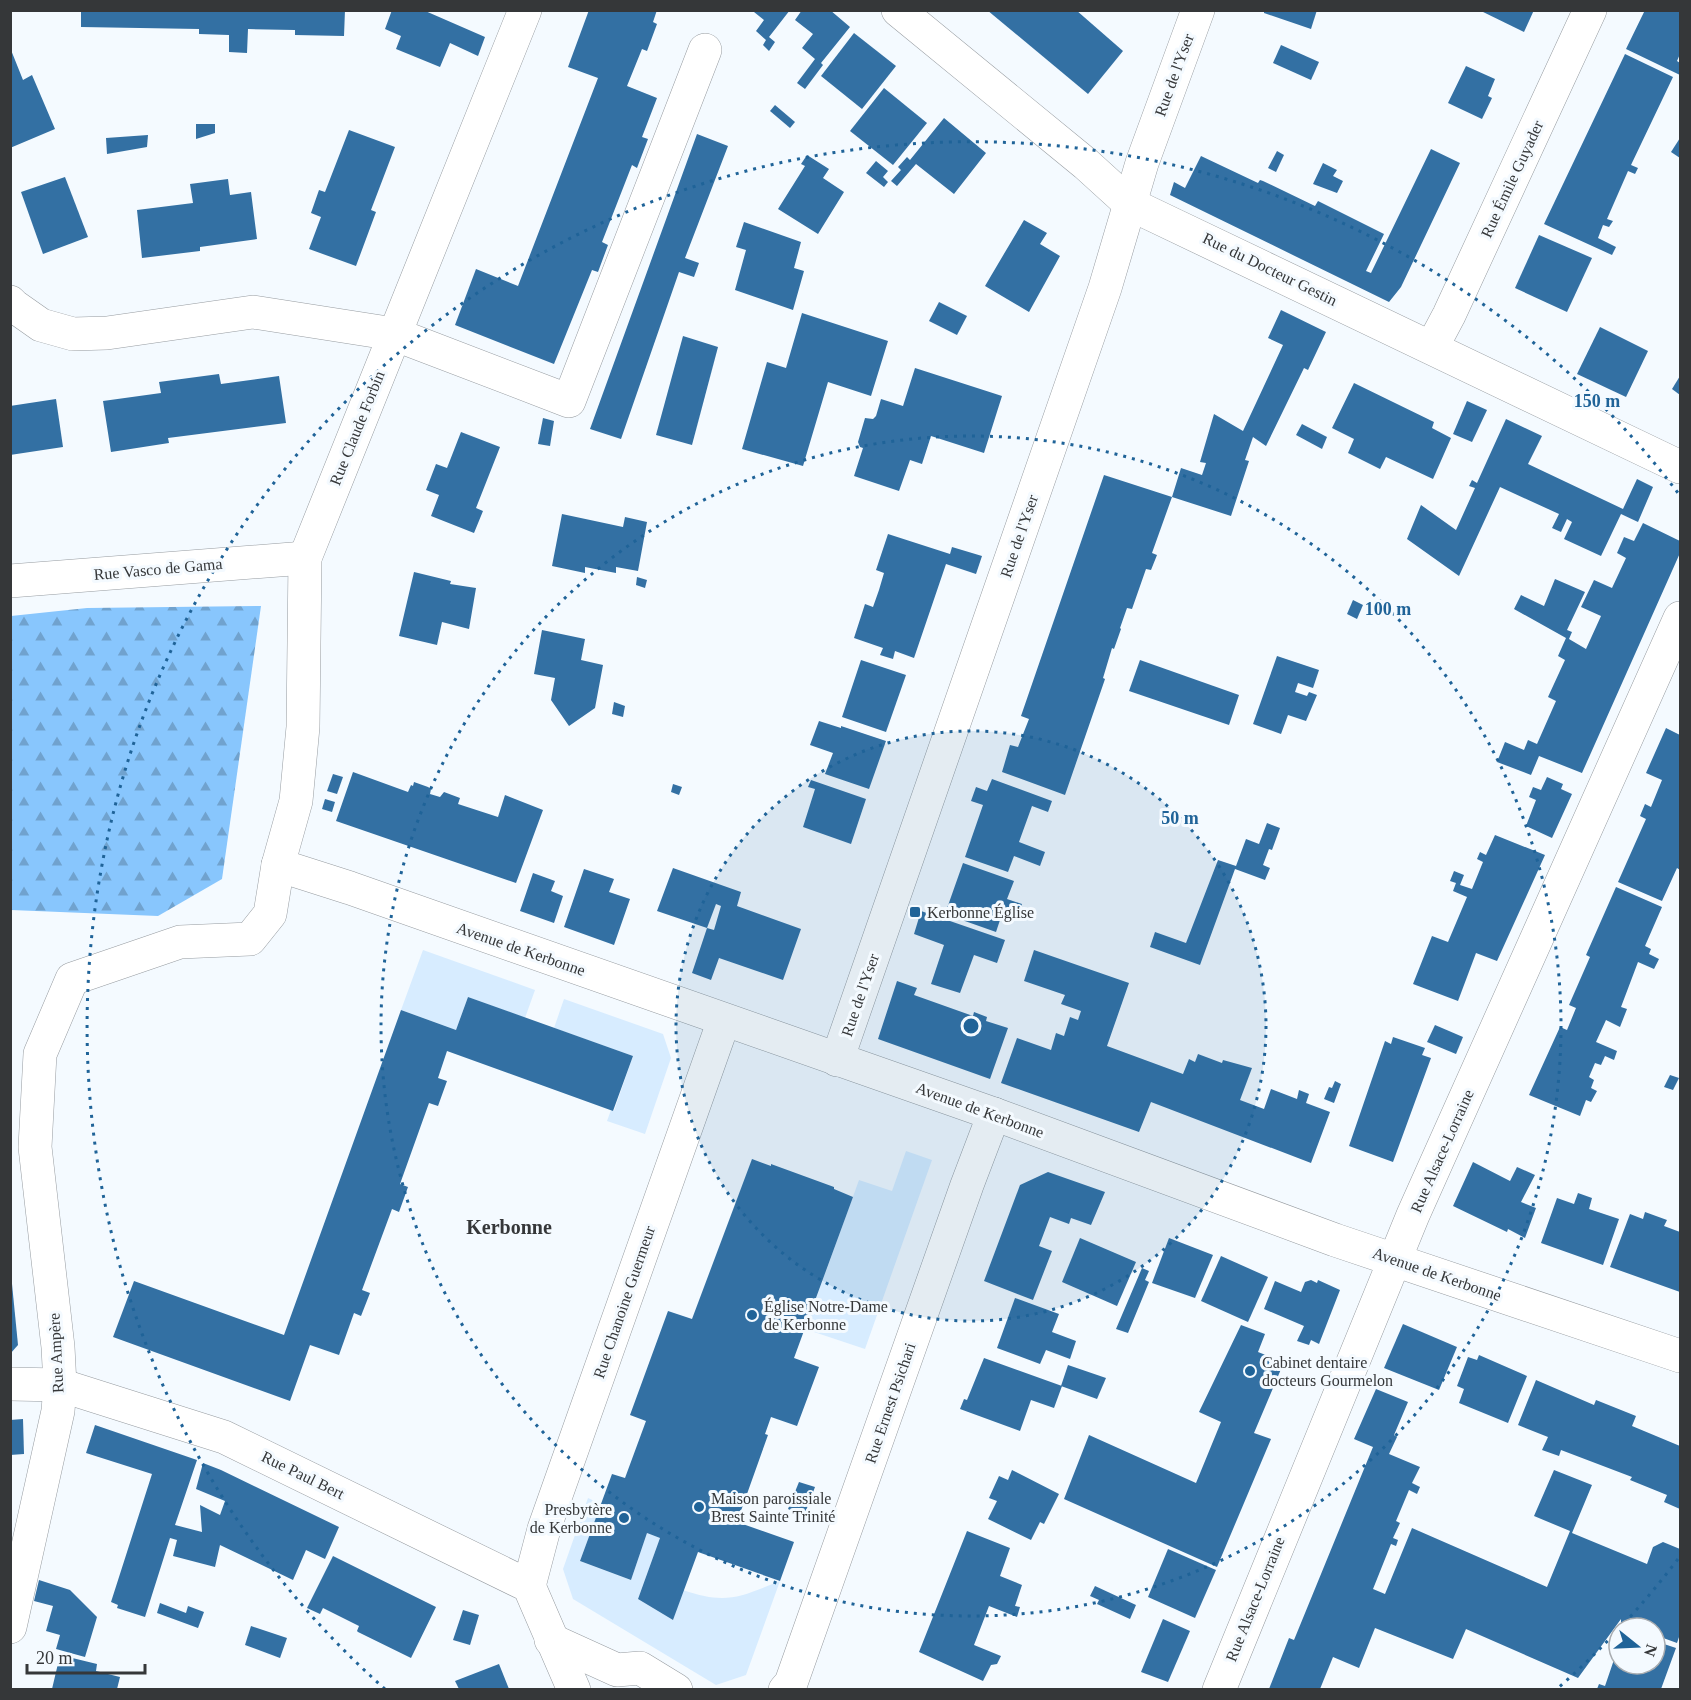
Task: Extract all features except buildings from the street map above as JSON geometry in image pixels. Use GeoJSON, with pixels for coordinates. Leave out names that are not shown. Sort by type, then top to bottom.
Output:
{"type":"FeatureCollection","features":[{"type":"Feature","properties":{"kind":"street","name":"Rue Claude Forbin"},"geometry":{"type":"LineString","coordinates":[[278,865],[296,801],[303,727],[305,558],[525,10]]}},
{"type":"Feature","properties":{"kind":"street","name":"Rue du Docteur Gestin"},"geometry":{"type":"LineString","coordinates":[[898,10],[1086,164],[1130,204],[1680,467]]}},
{"type":"Feature","properties":{"kind":"street","name":"Rue de l'Yser"},"geometry":{"type":"LineString","coordinates":[[837,1060],[1105,288],[1142,163],[1198,10]]}},
{"type":"Feature","properties":{"kind":"street","name":"Rue Émile Guyader"},"geometry":{"type":"LineString","coordinates":[[1432,347],[1449,315],[1590,10]]}},
{"type":"Feature","properties":{"kind":"street"},"geometry":{"type":"LineString","coordinates":[[10,302],[41,325],[73,334],[107,333],[252,312],[394,334],[569,401],[705,50]]}},
{"type":"Feature","properties":{"kind":"street","name":"Rue Vasco de Gama"},"geometry":{"type":"LineString","coordinates":[[10,581],[305,558]]}},
{"type":"Feature","properties":{"kind":"street","name":"Rue Alsace-Lorraine"},"geometry":{"type":"LineString","coordinates":[[1219,1689],[1413,1215],[1680,618]]}},
{"type":"Feature","properties":{"kind":"street","name":"Avenue de Kerbonne"},"geometry":{"type":"LineString","coordinates":[[278,865],[350,888],[994,1114],[1335,1240],[1680,1356]]}},
{"type":"Feature","properties":{"kind":"street","name":"Rue Ampère"},"geometry":{"type":"LineString","coordinates":[[10,1627],[58,1411],[60,1385],[58,1347],[23,1147],[40,1054],[72,979],[180,942],[250,939],[270,914],[278,865]]}},
{"type":"Feature","properties":{"kind":"street","name":"Rue Chanoine Guermeur"},"geometry":{"type":"LineString","coordinates":[[530,1586],[544,1529],[724,1020]]}},
{"type":"Feature","properties":{"kind":"street","name":"Rue Ernest Psichari"},"geometry":{"type":"LineString","coordinates":[[785,1689],[791,1683],[994,1114]]}},
{"type":"Feature","properties":{"kind":"street","name":"Rue Paul Bert"},"geometry":{"type":"LineString","coordinates":[[10,1384],[60,1385],[224,1437],[530,1586]]}},
{"type":"Feature","properties":{"kind":"street"},"geometry":{"type":"LineString","coordinates":[[530,1586],[551,1640],[574,1689]]}},
{"type":"Feature","properties":{"kind":"street"},"geometry":{"type":"LineString","coordinates":[[551,1640],[617,1670],[640,1668],[676,1689]]}},
{"type":"Feature","properties":{"kind":"shaded area"},"geometry":{"type":"Polygon","coordinates":[[[423,950],[535,990],[525,1018],[468,997],[456,1030],[401,1010],[423,950]]]}},
{"type":"Feature","properties":{"kind":"shaded area"},"geometry":{"type":"Polygon","coordinates":[[[564,999],[663,1034],[671,1058],[645,1134],[607,1121],[611,1110],[614,1111],[633,1056],[554,1028],[564,999]]]}},
{"type":"Feature","properties":{"kind":"shaded area"},"geometry":{"type":"Polygon","coordinates":[[[906,1151],[932,1160],[865,1349],[805,1329],[859,1180],[892,1191],[906,1151]]]}},
{"type":"Feature","properties":{"kind":"shaded area"},"geometry":{"type":"Polygon","coordinates":[[[588,1498],[601,1504],[580,1561],[631,1580],[647,1533],[660,1538],[638,1599],[673,1620],[683,1590],[711,1597],[733,1597],[780,1581],[746,1675],[716,1685],[573,1599],[563,1569],[588,1498]]]}},
{"type":"Feature","properties":{"kind":"green space"},"geometry":{"type":"Polygon","coordinates":[[[261,606],[222,879],[158,916],[11,910],[11,616],[87,608],[261,606]]]}},
{"type":"Feature","properties":{"kind":"place","name":"Kerbonne Église"},"geometry":{"type":"Point","coordinates":[915,912]}},
{"type":"Feature","properties":{"kind":"place","name":"Église Notre-Dame de Kerbonne"},"geometry":{"type":"Point","coordinates":[752,1315]}},
{"type":"Feature","properties":{"kind":"place","name":"Cabinet dentaire docteurs Gourmelon"},"geometry":{"type":"Point","coordinates":[1250,1371]}},
{"type":"Feature","properties":{"kind":"place","name":"Maison paroissiale Brest Sainte Trinité"},"geometry":{"type":"Point","coordinates":[699,1507]}},
{"type":"Feature","properties":{"kind":"place","name":"Presbytère de Kerbonne"},"geometry":{"type":"Point","coordinates":[624,1518]}},
{"type":"Feature","properties":{"kind":"district","name":"Kerbonne"},"geometry":{"type":"Point","coordinates":[509,1227]}}]}
